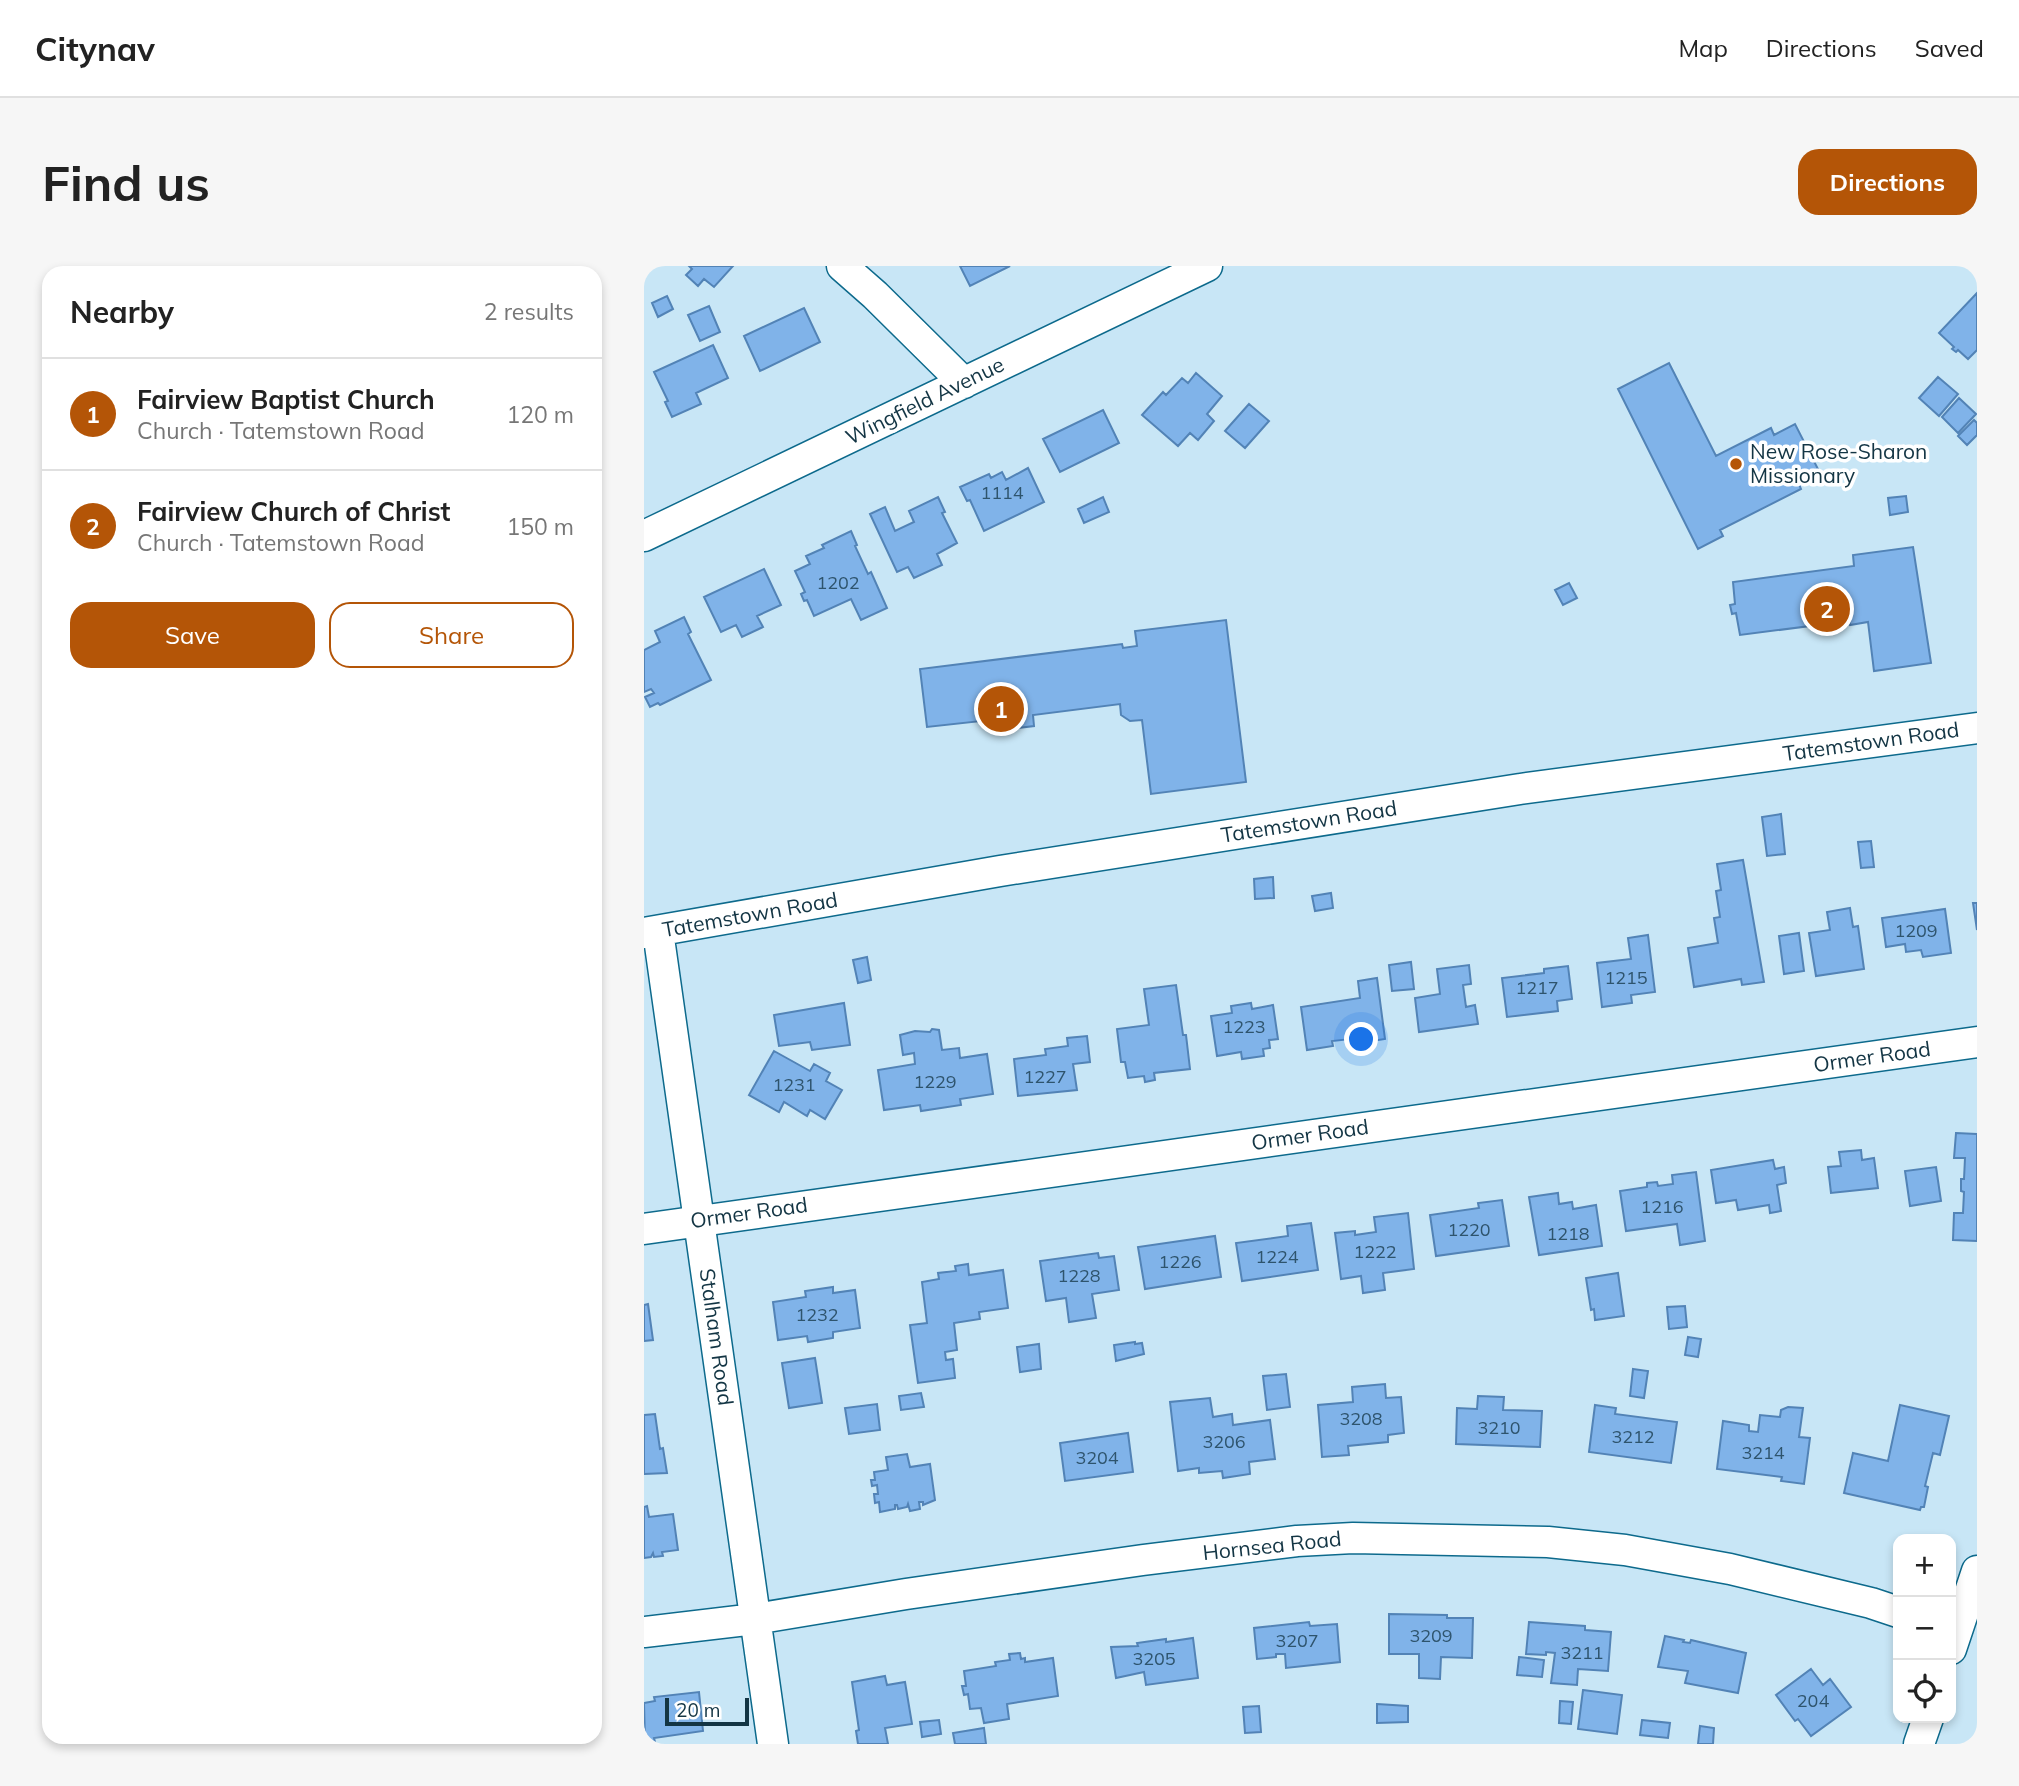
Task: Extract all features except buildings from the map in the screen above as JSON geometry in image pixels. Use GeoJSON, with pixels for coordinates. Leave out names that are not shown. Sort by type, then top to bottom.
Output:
{"type":"FeatureCollection","features":[{"type":"Feature","properties":{"kind":"street"},"geometry":{"type":"LineString","coordinates":[[842,266],[964,383]]}},
{"type":"Feature","properties":{"kind":"street","name":"Wingfield Avenue"},"geometry":{"type":"LineString","coordinates":[[644,536],[1207,266]]}},
{"type":"Feature","properties":{"kind":"street","name":"Tatemstown Road"},"geometry":{"type":"LineString","coordinates":[[651,932],[1013,869],[1506,791],[1977,728]]}},
{"type":"Feature","properties":{"kind":"street","name":"Stalham Road"},"geometry":{"type":"LineString","coordinates":[[651,932],[699,1220],[773,1744]]}},
{"type":"Feature","properties":{"kind":"street","name":"Ormer Road"},"geometry":{"type":"LineString","coordinates":[[644,1229],[1977,1042]]}},
{"type":"Feature","properties":{"kind":"street","name":"Hornsea Road"},"geometry":{"type":"LineString","coordinates":[[644,1632],[755,1619],[1143,1560],[1297,1541],[1367,1538],[1548,1542],[1625,1550],[1730,1569],[1893,1610]]}},
{"type":"Feature","properties":{"kind":"street"},"geometry":{"type":"LineString","coordinates":[[1959,1637],[1977,1571]]}},
{"type":"Feature","properties":{"kind":"street"},"geometry":{"type":"LineString","coordinates":[[1919,1744],[1926,1723]]}},
{"type":"Feature","properties":{"kind":"place","name":"New Rose-Sharon Missionary"},"geometry":{"type":"Point","coordinates":[1736,464]}},
{"type":"Feature","properties":{"kind":"place","name":"Fairview Church of Christ"},"geometry":{"type":"Point","coordinates":[1827,609]}},
{"type":"Feature","properties":{"kind":"place","name":"Fairview Baptist Church"},"geometry":{"type":"Point","coordinates":[1001,709]}}]}
